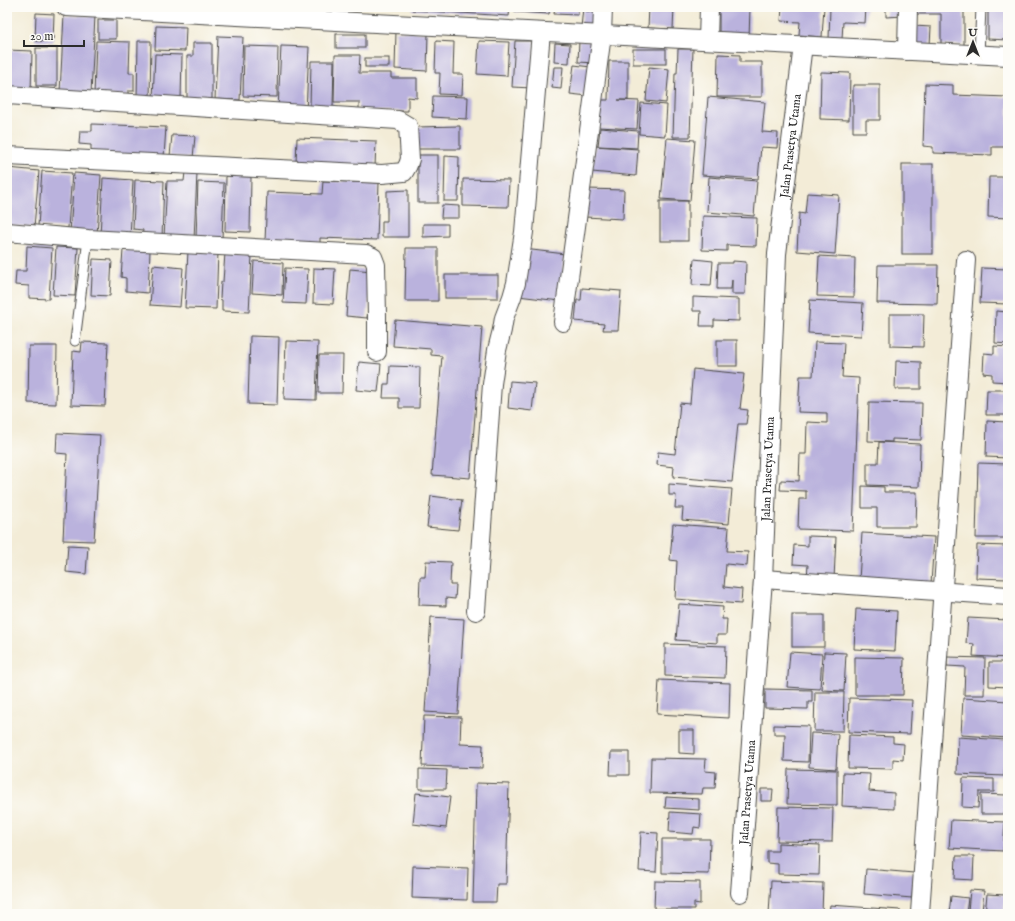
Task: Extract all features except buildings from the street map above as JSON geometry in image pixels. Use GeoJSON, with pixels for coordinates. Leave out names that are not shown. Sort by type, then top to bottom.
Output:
{"type":"FeatureCollection","features":[{"type":"Feature","properties":{"kind":"street"},"geometry":{"type":"LineString","coordinates":[[66,7],[1008,56]]}},
{"type":"Feature","properties":{"kind":"street"},"geometry":{"type":"LineString","coordinates":[[563,322],[602,35],[603,7]]}},
{"type":"Feature","properties":{"kind":"street"},"geometry":{"type":"LineString","coordinates":[[708,40],[709,7]]}},
{"type":"Feature","properties":{"kind":"street"},"geometry":{"type":"LineString","coordinates":[[907,51],[908,7]]}},
{"type":"Feature","properties":{"kind":"street"},"geometry":{"type":"LineString","coordinates":[[476,611],[492,384],[504,318],[516,283],[524,232],[541,32]]}},
{"type":"Feature","properties":{"kind":"street","name":"Jalan Prasetya Utama"},"geometry":{"type":"LineString","coordinates":[[740,893],[763,579],[777,254],[803,45]]}},
{"type":"Feature","properties":{"kind":"street"},"geometry":{"type":"LineString","coordinates":[[7,95],[398,120],[408,126],[410,159],[404,172],[382,174],[7,156]]}},
{"type":"Feature","properties":{"kind":"street"},"geometry":{"type":"LineString","coordinates":[[7,232],[88,240],[366,254],[373,257],[376,264],[377,352]]}},
{"type":"Feature","properties":{"kind":"street"},"geometry":{"type":"LineString","coordinates":[[920,913],[966,260]]}},
{"type":"Feature","properties":{"kind":"street"},"geometry":{"type":"LineString","coordinates":[[763,579],[1008,596]]}},
{"type":"Feature","properties":{"kind":"lane"},"geometry":{"type":"LineString","coordinates":[[979,54],[981,7]]}},
{"type":"Feature","properties":{"kind":"lane"},"geometry":{"type":"LineString","coordinates":[[75,341],[88,240]]}}]}
